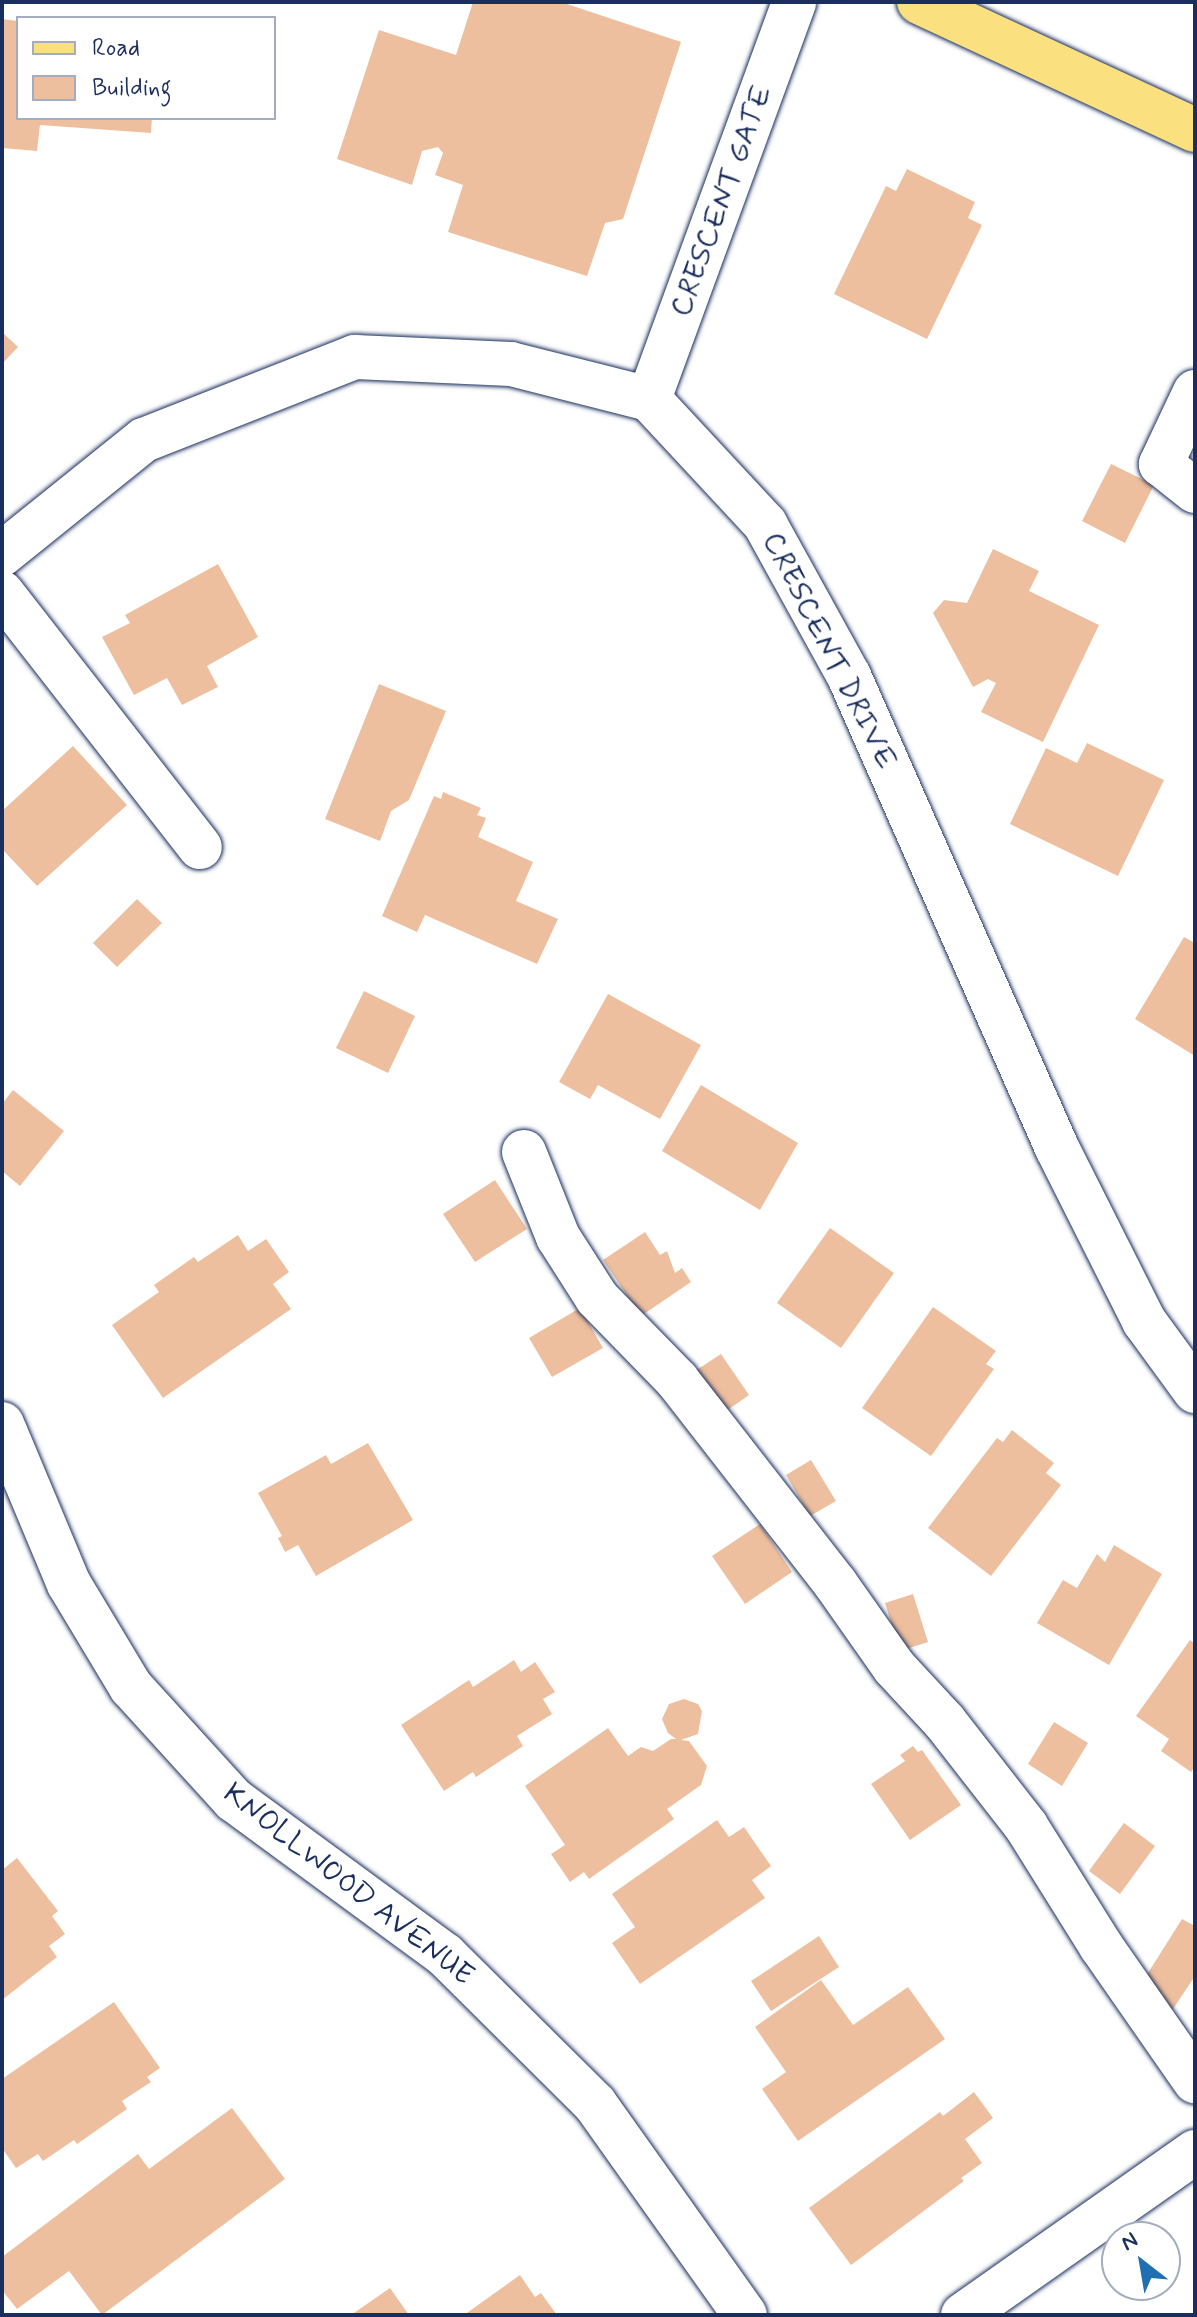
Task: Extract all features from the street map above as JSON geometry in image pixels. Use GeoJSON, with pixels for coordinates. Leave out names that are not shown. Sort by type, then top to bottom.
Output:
{"type":"FeatureCollection","features":[{"type":"Feature","properties":{"kind":"main road"},"geometry":{"type":"LineString","coordinates":[[919,2],[1195,130]]}},
{"type":"Feature","properties":{"kind":"street","name":"CRESCENT GATE"},"geometry":{"type":"LineString","coordinates":[[649,399],[794,2]]}},
{"type":"Feature","properties":{"kind":"street"},"geometry":{"type":"LineString","coordinates":[[2,554],[144,440],[355,357],[511,364],[649,399]]}},
{"type":"Feature","properties":{"kind":"street"},"geometry":{"type":"LineString","coordinates":[[1195,392],[1161,464],[1195,491]]}},
{"type":"Feature","properties":{"kind":"street","name":"CRESCENT DRIVE"},"geometry":{"type":"LineString","coordinates":[[649,399],[765,524],[834,648],[1057,1148],[1144,1321],[1195,1391]]}},
{"type":"Feature","properties":{"kind":"street"},"geometry":{"type":"LineString","coordinates":[[2,593],[200,847]]}},
{"type":"Feature","properties":{"kind":"street"},"geometry":{"type":"LineString","coordinates":[[524,1152],[558,1237],[597,1298],[677,1380],[835,1583],[894,1667],[945,1722],[1026,1826],[1101,1946],[1195,2081]]}},
{"type":"Feature","properties":{"kind":"street","name":"KNOLLWOOD AVENUE"},"geometry":{"type":"LineString","coordinates":[[2,1424],[69,1584],[131,1687],[234,1800],[445,1955],[595,2104],[745,2315]]}},
{"type":"Feature","properties":{"kind":"street"},"geometry":{"type":"LineString","coordinates":[[963,2315],[1195,2152]]}},
{"type":"Feature","properties":{"kind":"building"},"geometry":{"type":"Polygon","coordinates":[[[473,2],[561,2],[681,42],[623,219],[605,223],[587,276],[448,232],[463,185],[435,175],[443,153],[438,147],[422,151],[412,185],[337,159],[379,30],[456,55],[473,2]]]}},
{"type":"Feature","properties":{"kind":"building"},"geometry":{"type":"Polygon","coordinates":[[[2,19],[16,21],[16,120],[152,120],[151,133],[40,125],[37,151],[2,148],[2,19]]]}},
{"type":"Feature","properties":{"kind":"building"},"geometry":{"type":"Polygon","coordinates":[[[907,169],[975,202],[968,218],[982,225],[927,339],[834,294],[886,186],[896,191],[907,169]]]}},
{"type":"Feature","properties":{"kind":"building"},"geometry":{"type":"Polygon","coordinates":[[[2,332],[18,347],[2,364],[2,332]]]}},
{"type":"Feature","properties":{"kind":"building"},"geometry":{"type":"Polygon","coordinates":[[[1111,464],[1154,485],[1125,543],[1082,521],[1111,464]]]}},
{"type":"Feature","properties":{"kind":"building"},"geometry":{"type":"Polygon","coordinates":[[[993,549],[1039,571],[1029,591],[1099,625],[1043,742],[981,712],[996,683],[988,679],[973,687],[933,613],[944,600],[967,603],[993,549]]]}},
{"type":"Feature","properties":{"kind":"building"},"geometry":{"type":"Polygon","coordinates":[[[218,564],[258,637],[207,666],[218,687],[182,705],[167,678],[134,695],[102,637],[130,623],[125,615],[218,564]]]}},
{"type":"Feature","properties":{"kind":"building"},"geometry":{"type":"Polygon","coordinates":[[[379,684],[446,711],[409,800],[391,811],[380,841],[325,819],[379,684]]]}},
{"type":"Feature","properties":{"kind":"building"},"geometry":{"type":"Polygon","coordinates":[[[1087,743],[1164,780],[1118,876],[1010,824],[1046,748],[1077,763],[1087,743]]]}},
{"type":"Feature","properties":{"kind":"building"},"geometry":{"type":"Polygon","coordinates":[[[73,746],[127,805],[37,886],[2,849],[2,811],[73,746]]]}},
{"type":"Feature","properties":{"kind":"building"},"geometry":{"type":"Polygon","coordinates":[[[443,792],[481,808],[477,815],[486,818],[478,837],[533,862],[516,901],[558,919],[537,964],[425,915],[417,932],[382,916],[434,796],[441,799],[443,792]]]}},
{"type":"Feature","properties":{"kind":"building"},"geometry":{"type":"Polygon","coordinates":[[[137,899],[162,923],[117,967],[93,943],[137,899]]]}},
{"type":"Feature","properties":{"kind":"building"},"geometry":{"type":"Polygon","coordinates":[[[1184,937],[1195,943],[1195,1056],[1135,1019],[1184,937]]]}},
{"type":"Feature","properties":{"kind":"building"},"geometry":{"type":"Polygon","coordinates":[[[364,991],[415,1016],[388,1073],[336,1048],[364,991]]]}},
{"type":"Feature","properties":{"kind":"building"},"geometry":{"type":"Polygon","coordinates":[[[608,994],[701,1045],[660,1119],[598,1085],[590,1099],[559,1082],[608,994]]]}},
{"type":"Feature","properties":{"kind":"building"},"geometry":{"type":"Polygon","coordinates":[[[701,1085],[798,1143],[760,1210],[662,1151],[701,1085]]]}},
{"type":"Feature","properties":{"kind":"building"},"geometry":{"type":"Polygon","coordinates":[[[13,1090],[64,1131],[20,1186],[2,1171],[2,1104],[13,1090]]]}},
{"type":"Feature","properties":{"kind":"building"},"geometry":{"type":"Polygon","coordinates":[[[495,1180],[527,1229],[475,1262],[443,1214],[495,1180]]]}},
{"type":"Feature","properties":{"kind":"building"},"geometry":{"type":"Polygon","coordinates":[[[830,1228],[894,1273],[841,1348],[777,1303],[830,1228]]]}},
{"type":"Feature","properties":{"kind":"building"},"geometry":{"type":"Polygon","coordinates":[[[645,1232],[660,1255],[667,1251],[675,1273],[682,1268],[691,1282],[641,1316],[603,1260],[645,1232]]]}},
{"type":"Feature","properties":{"kind":"building"},"geometry":{"type":"Polygon","coordinates":[[[238,1235],[248,1251],[266,1239],[289,1272],[273,1284],[291,1309],[163,1398],[112,1325],[159,1292],[154,1285],[194,1257],[198,1262],[238,1235]]]}},
{"type":"Feature","properties":{"kind":"building"},"geometry":{"type":"Polygon","coordinates":[[[933,1307],[996,1351],[986,1364],[994,1369],[931,1456],[862,1408],[933,1307]]]}},
{"type":"Feature","properties":{"kind":"building"},"geometry":{"type":"Polygon","coordinates":[[[580,1308],[603,1348],[552,1377],[529,1338],[580,1308]]]}},
{"type":"Feature","properties":{"kind":"building"},"geometry":{"type":"Polygon","coordinates":[[[721,1354],[749,1395],[722,1414],[695,1371],[721,1354]]]}},
{"type":"Feature","properties":{"kind":"building"},"geometry":{"type":"Polygon","coordinates":[[[1012,1430],[1054,1463],[1046,1473],[1061,1485],[991,1576],[928,1528],[997,1438],[1003,1442],[1012,1430]]]}},
{"type":"Feature","properties":{"kind":"building"},"geometry":{"type":"Polygon","coordinates":[[[368,1443],[413,1520],[316,1576],[298,1545],[285,1552],[278,1538],[282,1536],[258,1493],[326,1455],[331,1464],[368,1443]]]}},
{"type":"Feature","properties":{"kind":"building"},"geometry":{"type":"Polygon","coordinates":[[[811,1460],[836,1501],[810,1516],[786,1475],[811,1460]]]}},
{"type":"Feature","properties":{"kind":"building"},"geometry":{"type":"Polygon","coordinates":[[[760,1524],[792,1572],[745,1604],[712,1556],[760,1524]]]}},
{"type":"Feature","properties":{"kind":"building"},"geometry":{"type":"Polygon","coordinates":[[[1114,1545],[1162,1574],[1109,1665],[1037,1623],[1063,1580],[1077,1588],[1097,1554],[1105,1562],[1114,1545]]]}},
{"type":"Feature","properties":{"kind":"building"},"geometry":{"type":"Polygon","coordinates":[[[913,1594],[928,1642],[900,1651],[885,1603],[913,1594]]]}},
{"type":"Feature","properties":{"kind":"building"},"geometry":{"type":"Polygon","coordinates":[[[1190,1640],[1195,1644],[1195,1766],[1191,1772],[1161,1751],[1169,1739],[1136,1716],[1190,1640]]]}},
{"type":"Feature","properties":{"kind":"building"},"geometry":{"type":"Polygon","coordinates":[[[514,1660],[521,1672],[535,1662],[555,1692],[543,1699],[552,1714],[517,1736],[523,1746],[476,1777],[473,1772],[444,1791],[401,1725],[469,1680],[473,1687],[514,1660]]]}},
{"type":"Feature","properties":{"kind":"building"},"geometry":{"type":"Polygon","coordinates":[[[684,1699],[698,1704],[702,1711],[698,1734],[681,1740],[689,1741],[707,1766],[701,1785],[667,1809],[674,1819],[589,1879],[584,1872],[570,1882],[551,1854],[565,1845],[525,1786],[608,1728],[628,1756],[641,1747],[653,1751],[676,1739],[668,1733],[662,1719],[669,1704],[684,1699]]]}},
{"type":"Feature","properties":{"kind":"building"},"geometry":{"type":"Polygon","coordinates":[[[1054,1722],[1088,1743],[1062,1786],[1028,1764],[1054,1722]]]}},
{"type":"Feature","properties":{"kind":"building"},"geometry":{"type":"Polygon","coordinates":[[[913,1746],[918,1752],[922,1750],[961,1805],[910,1840],[871,1784],[905,1761],[900,1755],[913,1746]]]}},
{"type":"Feature","properties":{"kind":"building"},"geometry":{"type":"Polygon","coordinates":[[[717,1820],[729,1837],[744,1827],[771,1866],[752,1880],[765,1898],[640,1984],[612,1943],[635,1927],[612,1894],[717,1820]]]}},
{"type":"Feature","properties":{"kind":"building"},"geometry":{"type":"Polygon","coordinates":[[[1124,1823],[1155,1846],[1120,1894],[1089,1871],[1124,1823]]]}},
{"type":"Feature","properties":{"kind":"building"},"geometry":{"type":"Polygon","coordinates":[[[17,1858],[58,1911],[52,1916],[65,1934],[49,1946],[57,1957],[2,2000],[2,1870],[17,1858]]]}},
{"type":"Feature","properties":{"kind":"building"},"geometry":{"type":"Polygon","coordinates":[[[1182,1919],[1195,1926],[1195,1976],[1171,2012],[1141,1984],[1182,1919]]]}},
{"type":"Feature","properties":{"kind":"building"},"geometry":{"type":"Polygon","coordinates":[[[819,1936],[839,1967],[771,2011],[751,1981],[819,1936]]]}},
{"type":"Feature","properties":{"kind":"building"},"geometry":{"type":"Polygon","coordinates":[[[821,1980],[853,2025],[908,1987],[945,2039],[798,2141],[762,2089],[786,2072],[755,2027],[821,1980]]]}},
{"type":"Feature","properties":{"kind":"building"},"geometry":{"type":"Polygon","coordinates":[[[114,2002],[160,2068],[147,2077],[151,2082],[122,2101],[127,2109],[77,2144],[74,2140],[43,2161],[38,2154],[16,2168],[2,2148],[2,2079],[114,2002]]]}},
{"type":"Feature","properties":{"kind":"building"},"geometry":{"type":"Polygon","coordinates":[[[974,2092],[993,2118],[965,2139],[982,2163],[961,2178],[964,2181],[851,2265],[809,2208],[940,2112],[943,2116],[974,2092]]]}},
{"type":"Feature","properties":{"kind":"building"},"geometry":{"type":"Polygon","coordinates":[[[232,2108],[285,2179],[102,2315],[69,2271],[17,2309],[2,2290],[2,2257],[138,2154],[149,2169],[232,2108]]]}},
{"type":"Feature","properties":{"kind":"building"},"geometry":{"type":"Polygon","coordinates":[[[520,2275],[535,2297],[541,2293],[557,2315],[464,2315],[520,2275]]]}},
{"type":"Feature","properties":{"kind":"building"},"geometry":{"type":"Polygon","coordinates":[[[390,2288],[409,2315],[351,2315],[390,2288]]]}}]}
